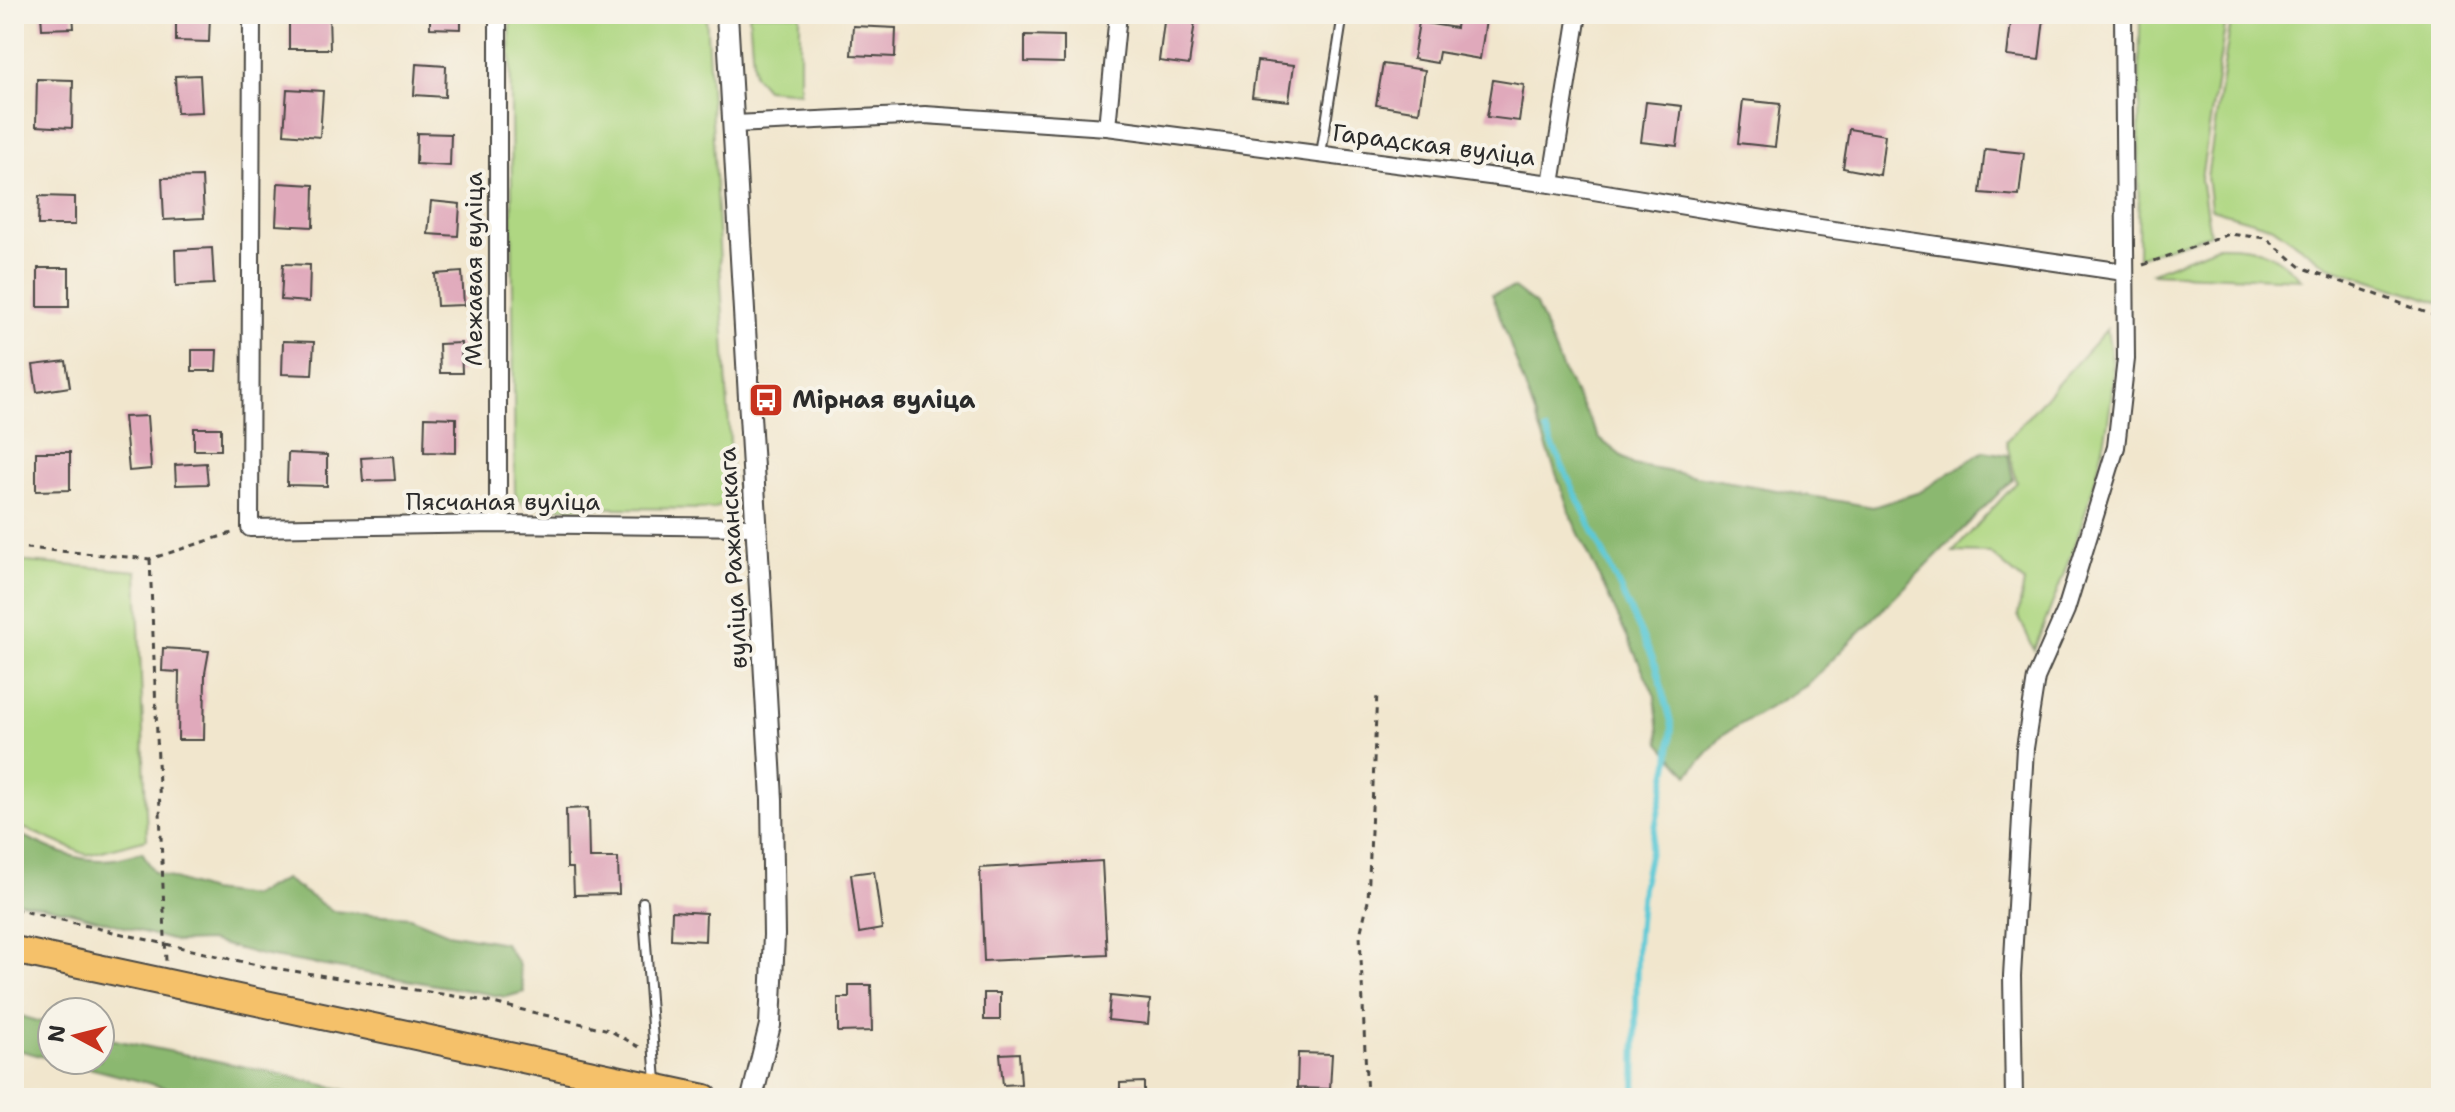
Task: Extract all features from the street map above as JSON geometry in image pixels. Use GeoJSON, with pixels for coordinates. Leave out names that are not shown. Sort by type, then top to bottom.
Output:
{"type":"FeatureCollection","features":[{"type":"Feature","properties":{"kind":"main road"},"geometry":{"type":"LineString","coordinates":[[14,950],[705,1098]]}},
{"type":"Feature","properties":{"kind":"street"},"geometry":{"type":"LineString","coordinates":[[250,528],[252,14]]}},
{"type":"Feature","properties":{"kind":"street","name":"Межавая вуліца"},"geometry":{"type":"LineString","coordinates":[[498,14],[498,524]]}},
{"type":"Feature","properties":{"kind":"street","name":"вуліца Ражанскага"},"geometry":{"type":"LineString","coordinates":[[727,14],[772,799],[774,935],[770,1025],[752,1098]]}},
{"type":"Feature","properties":{"kind":"street"},"geometry":{"type":"LineString","coordinates":[[1107,127],[1118,14]]}},
{"type":"Feature","properties":{"kind":"street"},"geometry":{"type":"LineString","coordinates":[[1551,184],[1578,14]]}},
{"type":"Feature","properties":{"kind":"street"},"geometry":{"type":"LineString","coordinates":[[2014,1098],[2012,976],[2025,748],[2036,678],[2066,610],[2116,447],[2126,359],[2121,16]]}},
{"type":"Feature","properties":{"kind":"street","name":"Гарадская вуліца"},"geometry":{"type":"LineString","coordinates":[[734,124],[925,115],[1107,127],[1551,184],[1806,226],[2124,272]]}},
{"type":"Feature","properties":{"kind":"street","name":"Пясчаная вуліца"},"geometry":{"type":"LineString","coordinates":[[250,528],[498,524],[757,527]]}},
{"type":"Feature","properties":{"kind":"lane"},"geometry":{"type":"LineString","coordinates":[[1321,154],[1343,14]]}},
{"type":"Feature","properties":{"kind":"lane"},"geometry":{"type":"LineString","coordinates":[[643,902],[657,1087]]}},
{"type":"Feature","properties":{"kind":"path"},"geometry":{"type":"LineString","coordinates":[[2124,272],[2229,234],[2266,238],[2301,267],[2441,318]]}},
{"type":"Feature","properties":{"kind":"path"},"geometry":{"type":"LineString","coordinates":[[14,547],[150,559],[250,528]]}},
{"type":"Feature","properties":{"kind":"path"},"geometry":{"type":"LineString","coordinates":[[150,559],[167,982]]}},
{"type":"Feature","properties":{"kind":"path"},"geometry":{"type":"LineString","coordinates":[[1367,1098],[1360,935],[1368,901],[1377,692]]}},
{"type":"Feature","properties":{"kind":"path"},"geometry":{"type":"LineString","coordinates":[[14,909],[261,966],[480,1000],[609,1030],[655,1056]]}},
{"type":"Feature","properties":{"kind":"green space"},"geometry":{"type":"Polygon","coordinates":[[[510,14],[706,14],[733,497],[714,509],[525,507],[515,493],[510,14]]]}},
{"type":"Feature","properties":{"kind":"green space"},"geometry":{"type":"Polygon","coordinates":[[[749,14],[800,14],[800,92],[766,89],[754,75],[749,14]]]}},
{"type":"Feature","properties":{"kind":"green space"},"geometry":{"type":"Polygon","coordinates":[[[2140,14],[2227,14],[2201,179],[2210,234],[2138,257],[2140,14]]]}},
{"type":"Feature","properties":{"kind":"green space"},"geometry":{"type":"Polygon","coordinates":[[[2232,14],[2441,14],[2441,303],[2328,266],[2273,227],[2211,209],[2207,177],[2232,14]]]}},
{"type":"Feature","properties":{"kind":"green space"},"geometry":{"type":"Polygon","coordinates":[[[2217,246],[2264,252],[2301,279],[2150,273],[2217,246]]]}},
{"type":"Feature","properties":{"kind":"green space"},"geometry":{"type":"Polygon","coordinates":[[[1514,288],[1536,305],[1564,373],[1600,439],[1633,465],[1873,507],[1920,492],[1984,451],[2008,455],[2013,479],[1806,686],[1724,734],[1688,775],[1660,743],[1655,696],[1573,521],[1492,294],[1514,288]]]}},
{"type":"Feature","properties":{"kind":"green space"},"geometry":{"type":"Polygon","coordinates":[[[2107,329],[2113,378],[2103,448],[2084,517],[2034,650],[2018,615],[2024,582],[1990,553],[1953,552],[2017,482],[2006,441],[2107,329]]]}},
{"type":"Feature","properties":{"kind":"green space"},"geometry":{"type":"Polygon","coordinates":[[[14,561],[137,571],[147,839],[87,855],[14,824],[14,561]]]}},
{"type":"Feature","properties":{"kind":"green space"},"geometry":{"type":"Polygon","coordinates":[[[14,832],[61,853],[91,860],[142,852],[154,872],[209,891],[252,896],[285,879],[332,911],[410,917],[448,933],[504,943],[518,963],[524,992],[506,997],[261,955],[210,941],[178,942],[68,911],[14,901],[14,832]]]}},
{"type":"Feature","properties":{"kind":"green space"},"geometry":{"type":"Polygon","coordinates":[[[14,1014],[36,1020],[36,1055],[14,1049],[14,1014]]]}},
{"type":"Feature","properties":{"kind":"green space"},"geometry":{"type":"Polygon","coordinates":[[[116,1040],[276,1073],[376,1098],[206,1098],[116,1075],[116,1040]]]}},
{"type":"Feature","properties":{"kind":"building"},"geometry":{"type":"Polygon","coordinates":[[[41,14],[73,14],[74,28],[42,29],[41,14]]]}},
{"type":"Feature","properties":{"kind":"building"},"geometry":{"type":"Polygon","coordinates":[[[176,14],[210,14],[209,42],[176,41],[176,14]]]}},
{"type":"Feature","properties":{"kind":"building"},"geometry":{"type":"Polygon","coordinates":[[[289,14],[329,14],[330,49],[289,49],[289,14]]]}},
{"type":"Feature","properties":{"kind":"building"},"geometry":{"type":"Polygon","coordinates":[[[430,14],[461,14],[461,29],[430,28],[430,14]]]}},
{"type":"Feature","properties":{"kind":"building"},"geometry":{"type":"Polygon","coordinates":[[[1165,14],[1196,14],[1189,65],[1159,61],[1165,14]]]}},
{"type":"Feature","properties":{"kind":"building"},"geometry":{"type":"Polygon","coordinates":[[[1458,14],[1487,14],[1480,59],[1439,52],[1437,63],[1413,59],[1419,22],[1456,28],[1458,14]]]}},
{"type":"Feature","properties":{"kind":"building"},"geometry":{"type":"Polygon","coordinates":[[[2012,14],[2044,18],[2039,60],[2007,56],[2012,14]]]}},
{"type":"Feature","properties":{"kind":"building"},"geometry":{"type":"Polygon","coordinates":[[[853,26],[896,28],[895,57],[851,55],[853,26]]]}},
{"type":"Feature","properties":{"kind":"building"},"geometry":{"type":"Polygon","coordinates":[[[1025,35],[1064,36],[1064,63],[1025,62],[1025,35]]]}},
{"type":"Feature","properties":{"kind":"building"},"geometry":{"type":"Polygon","coordinates":[[[1257,61],[1294,65],[1289,101],[1252,97],[1257,61]]]}},
{"type":"Feature","properties":{"kind":"building"},"geometry":{"type":"Polygon","coordinates":[[[416,64],[446,66],[445,97],[414,95],[416,64]]]}},
{"type":"Feature","properties":{"kind":"building"},"geometry":{"type":"Polygon","coordinates":[[[1383,64],[1425,70],[1419,112],[1376,105],[1383,64]]]}},
{"type":"Feature","properties":{"kind":"building"},"geometry":{"type":"Polygon","coordinates":[[[200,75],[202,112],[177,113],[175,76],[200,75]]]}},
{"type":"Feature","properties":{"kind":"building"},"geometry":{"type":"Polygon","coordinates":[[[37,79],[73,80],[72,128],[36,126],[37,79]]]}},
{"type":"Feature","properties":{"kind":"building"},"geometry":{"type":"Polygon","coordinates":[[[1493,80],[1524,85],[1519,121],[1487,117],[1493,80]]]}},
{"type":"Feature","properties":{"kind":"building"},"geometry":{"type":"Polygon","coordinates":[[[287,89],[323,91],[320,137],[284,134],[287,89]]]}},
{"type":"Feature","properties":{"kind":"building"},"geometry":{"type":"Polygon","coordinates":[[[1743,100],[1780,104],[1775,147],[1738,143],[1743,100]]]}},
{"type":"Feature","properties":{"kind":"building"},"geometry":{"type":"Polygon","coordinates":[[[1646,102],[1682,106],[1677,146],[1641,142],[1646,102]]]}},
{"type":"Feature","properties":{"kind":"building"},"geometry":{"type":"Polygon","coordinates":[[[1849,129],[1885,135],[1880,175],[1843,168],[1849,129]]]}},
{"type":"Feature","properties":{"kind":"building"},"geometry":{"type":"Polygon","coordinates":[[[417,133],[451,134],[450,166],[416,164],[417,133]]]}},
{"type":"Feature","properties":{"kind":"building"},"geometry":{"type":"Polygon","coordinates":[[[1985,149],[2024,153],[2019,196],[1980,193],[1985,149]]]}},
{"type":"Feature","properties":{"kind":"building"},"geometry":{"type":"Polygon","coordinates":[[[202,177],[204,218],[164,220],[162,178],[202,177]]]}},
{"type":"Feature","properties":{"kind":"building"},"geometry":{"type":"Polygon","coordinates":[[[278,183],[314,185],[313,227],[276,225],[278,183]]]}},
{"type":"Feature","properties":{"kind":"building"},"geometry":{"type":"Polygon","coordinates":[[[39,196],[75,197],[75,225],[38,225],[39,196]]]}},
{"type":"Feature","properties":{"kind":"building"},"geometry":{"type":"Polygon","coordinates":[[[431,201],[460,204],[458,236],[428,234],[431,201]]]}},
{"type":"Feature","properties":{"kind":"building"},"geometry":{"type":"Polygon","coordinates":[[[212,248],[214,284],[176,286],[175,250],[212,248]]]}},
{"type":"Feature","properties":{"kind":"building"},"geometry":{"type":"Polygon","coordinates":[[[283,264],[310,265],[309,302],[281,300],[283,264]]]}},
{"type":"Feature","properties":{"kind":"building"},"geometry":{"type":"Polygon","coordinates":[[[38,268],[69,268],[69,307],[38,307],[38,268]]]}},
{"type":"Feature","properties":{"kind":"building"},"geometry":{"type":"Polygon","coordinates":[[[462,272],[464,305],[437,306],[435,274],[462,272]]]}},
{"type":"Feature","properties":{"kind":"building"},"geometry":{"type":"Polygon","coordinates":[[[283,341],[314,342],[312,375],[282,374],[283,341]]]}},
{"type":"Feature","properties":{"kind":"building"},"geometry":{"type":"Polygon","coordinates":[[[461,343],[462,373],[440,373],[439,344],[461,343]]]}},
{"type":"Feature","properties":{"kind":"building"},"geometry":{"type":"Polygon","coordinates":[[[192,350],[217,350],[216,371],[192,371],[192,350]]]}},
{"type":"Feature","properties":{"kind":"building"},"geometry":{"type":"Polygon","coordinates":[[[66,361],[70,387],[37,392],[33,365],[66,361]]]}},
{"type":"Feature","properties":{"kind":"building"},"geometry":{"type":"Polygon","coordinates":[[[147,416],[151,469],[129,471],[124,417],[147,416]]]}},
{"type":"Feature","properties":{"kind":"building"},"geometry":{"type":"Polygon","coordinates":[[[425,417],[456,418],[456,453],[424,452],[425,417]]]}},
{"type":"Feature","properties":{"kind":"building"},"geometry":{"type":"Polygon","coordinates":[[[194,428],[221,428],[221,450],[194,450],[194,428]]]}},
{"type":"Feature","properties":{"kind":"building"},"geometry":{"type":"Polygon","coordinates":[[[36,452],[70,452],[70,490],[36,491],[36,452]]]}},
{"type":"Feature","properties":{"kind":"building"},"geometry":{"type":"Polygon","coordinates":[[[288,453],[327,455],[327,486],[287,485],[288,453]]]}},
{"type":"Feature","properties":{"kind":"building"},"geometry":{"type":"Polygon","coordinates":[[[393,456],[395,480],[363,481],[361,458],[393,456]]]}},
{"type":"Feature","properties":{"kind":"building"},"geometry":{"type":"Polygon","coordinates":[[[206,463],[208,484],[176,485],[175,465],[206,463]]]}},
{"type":"Feature","properties":{"kind":"building"},"geometry":{"type":"Polygon","coordinates":[[[163,648],[209,651],[205,673],[204,740],[178,740],[179,672],[162,671],[163,648]]]}},
{"type":"Feature","properties":{"kind":"building"},"geometry":{"type":"Polygon","coordinates":[[[588,808],[589,858],[618,858],[619,894],[574,895],[573,868],[567,868],[566,809],[588,808]]]}},
{"type":"Feature","properties":{"kind":"building"},"geometry":{"type":"Polygon","coordinates":[[[1102,861],[1107,955],[984,961],[980,868],[1102,861]]]}},
{"type":"Feature","properties":{"kind":"building"},"geometry":{"type":"Polygon","coordinates":[[[874,871],[882,929],[859,933],[851,874],[874,871]]]}},
{"type":"Feature","properties":{"kind":"building"},"geometry":{"type":"Polygon","coordinates":[[[672,911],[706,913],[705,941],[671,939],[672,911]]]}},
{"type":"Feature","properties":{"kind":"building"},"geometry":{"type":"Polygon","coordinates":[[[849,985],[871,985],[872,1031],[838,1032],[838,998],[849,998],[849,985]]]}},
{"type":"Feature","properties":{"kind":"building"},"geometry":{"type":"Polygon","coordinates":[[[984,993],[1000,993],[1000,1020],[984,1020],[984,993]]]}},
{"type":"Feature","properties":{"kind":"building"},"geometry":{"type":"Polygon","coordinates":[[[1110,996],[1150,1000],[1148,1024],[1108,1020],[1110,996]]]}},
{"type":"Feature","properties":{"kind":"building"},"geometry":{"type":"Polygon","coordinates":[[[1019,1053],[1021,1084],[1003,1085],[1000,1054],[1019,1053]]]}},
{"type":"Feature","properties":{"kind":"building"},"geometry":{"type":"Polygon","coordinates":[[[1298,1053],[1332,1054],[1330,1089],[1297,1088],[1298,1053]]]}},
{"type":"Feature","properties":{"kind":"building"},"geometry":{"type":"Polygon","coordinates":[[[1144,1082],[1144,1098],[1120,1098],[1120,1083],[1144,1082]]]}},
{"type":"Feature","properties":{"kind":"waterway"},"geometry":{"type":"LineString","coordinates":[[1546,431],[1656,665],[1672,726],[1669,763],[1642,888],[1637,945],[1635,1098]]}},
{"type":"Feature","properties":{"kind":"place","name":"Мірная вуліца"},"geometry":{"type":"Point","coordinates":[766,400]}}]}
